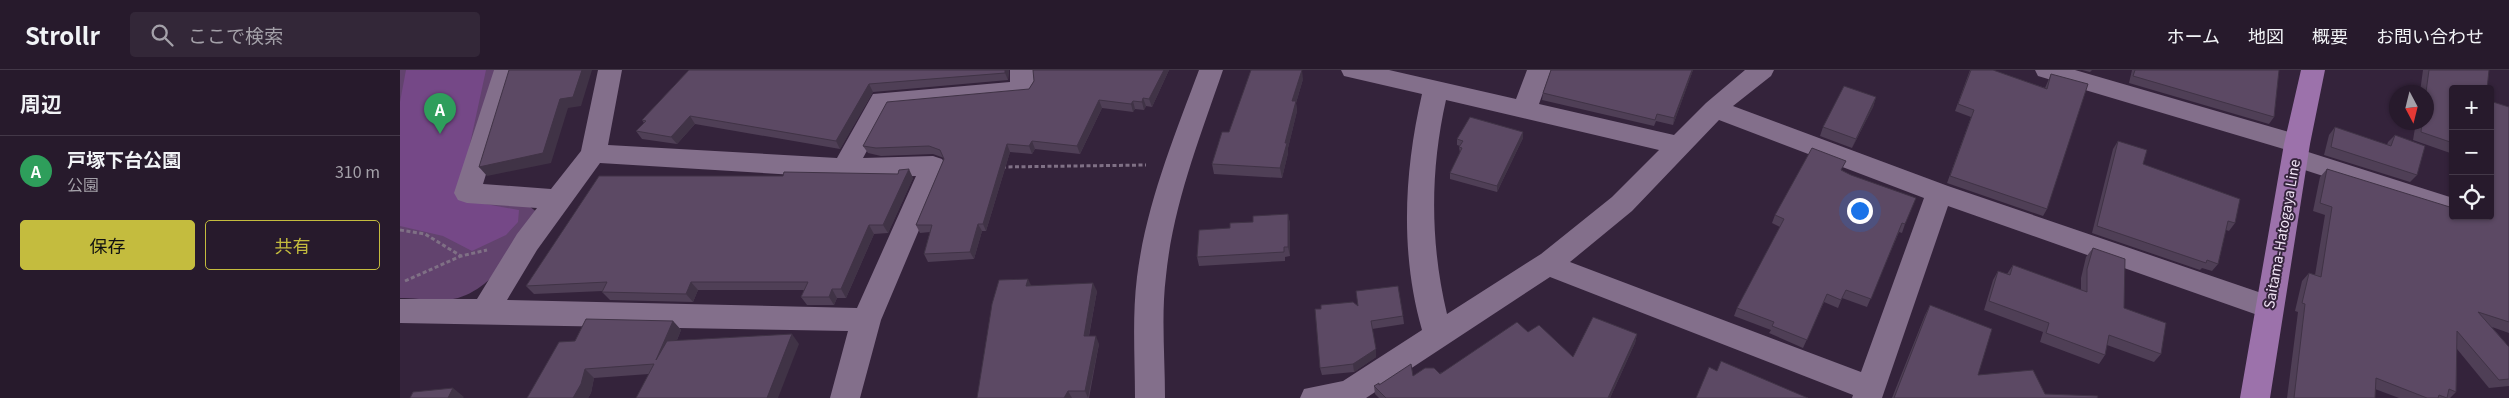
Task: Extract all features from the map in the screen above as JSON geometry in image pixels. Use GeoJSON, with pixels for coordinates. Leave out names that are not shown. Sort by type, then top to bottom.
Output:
{"type":"FeatureCollection","features":[{"type":"Feature","properties":{"kind":"main road","name":"Saitama-Hatogaya Line"},"geometry":{"type":"LineString","coordinates":[[2255,398],[2296,150],[2313,70]]}},
{"type":"Feature","properties":{"kind":"street"},"geometry":{"type":"LineString","coordinates":[[506,70],[467,193],[558,200]]}},
{"type":"Feature","properties":{"kind":"street"},"geometry":{"type":"LineString","coordinates":[[485,311],[528,242],[593,152],[610,70]]}},
{"type":"Feature","properties":{"kind":"street"},"geometry":{"type":"LineString","coordinates":[[845,168],[882,100],[1023,89],[1022,70]]}},
{"type":"Feature","properties":{"kind":"street"},"geometry":{"type":"LineString","coordinates":[[1150,398],[1149,305],[1161,223],[1185,141],[1211,70]]}},
{"type":"Feature","properties":{"kind":"street"},"geometry":{"type":"LineString","coordinates":[[1353,70],[1426,81],[1525,110],[1681,146]]}},
{"type":"Feature","properties":{"kind":"street"},"geometry":{"type":"LineString","coordinates":[[1525,110],[1539,70]]}},
{"type":"Feature","properties":{"kind":"street"},"geometry":{"type":"LineString","coordinates":[[1315,398],[1349,393],[1551,262],[1622,204],[1681,146],[1715,109],[1745,82],[1762,70]]}},
{"type":"Feature","properties":{"kind":"street"},"geometry":{"type":"LineString","coordinates":[[2047,70],[2296,150],[2449,207]]}},
{"type":"Feature","properties":{"kind":"street"},"geometry":{"type":"LineString","coordinates":[[1426,81],[1422,246],[1431,315],[1438,334]]}},
{"type":"Feature","properties":{"kind":"street"},"geometry":{"type":"LineString","coordinates":[[1715,109],[1939,194],[2269,307]]}},
{"type":"Feature","properties":{"kind":"street"},"geometry":{"type":"LineString","coordinates":[[593,152],[845,168],[933,166],[866,320],[845,398]]}},
{"type":"Feature","properties":{"kind":"street"},"geometry":{"type":"LineString","coordinates":[[1551,262],[1563,272],[1869,393],[1939,194]]}},
{"type":"Feature","properties":{"kind":"street"},"geometry":{"type":"LineString","coordinates":[[400,311],[485,311],[866,320]]}},
{"type":"Feature","properties":{"kind":"path"},"geometry":{"type":"LineString","coordinates":[[993,168],[1149,164]]}},
{"type":"Feature","properties":{"kind":"path"},"geometry":{"type":"LineString","coordinates":[[400,230],[429,236],[447,244],[461,256]]}},
{"type":"Feature","properties":{"kind":"path"},"geometry":{"type":"LineString","coordinates":[[400,284],[461,256],[494,248]]}},
{"type":"Feature","properties":{"kind":"shaded area"},"geometry":{"type":"Polygon","coordinates":[[[400,70],[499,70],[460,198],[529,206],[538,213],[495,274],[472,292],[458,298],[438,300],[400,298],[400,70]]]}},
{"type":"Feature","properties":{"kind":"shaded area"},"geometry":{"type":"Polygon","coordinates":[[[406,70],[486,70],[458,199],[519,210],[518,222],[506,235],[472,251],[443,236],[400,226],[400,102],[406,70]]]}},
{"type":"Feature","properties":{"kind":"building"},"geometry":{"type":"Polygon","coordinates":[[[509,70],[582,70],[573,97],[560,99],[543,153],[479,167],[509,70]]]}},
{"type":"Feature","properties":{"kind":"building"},"geometry":{"type":"Polygon","coordinates":[[[689,70],[1005,70],[1005,73],[869,84],[836,141],[690,116],[671,137],[636,131],[646,121],[642,120],[689,70]]]}},
{"type":"Feature","properties":{"kind":"building"},"geometry":{"type":"Polygon","coordinates":[[[1033,70],[1164,70],[1149,99],[1143,98],[1142,102],[1133,101],[1131,104],[1099,100],[1077,146],[1032,141],[1029,146],[1007,144],[983,224],[978,224],[970,252],[924,254],[932,225],[916,225],[944,159],[940,150],[929,146],[876,148],[863,146],[887,102],[1029,89],[1034,81],[1033,70]]]}},
{"type":"Feature","properties":{"kind":"building"},"geometry":{"type":"Polygon","coordinates":[[[1251,70],[1302,70],[1292,101],[1296,101],[1280,168],[1212,164],[1222,132],[1229,132],[1251,70]]]}},
{"type":"Feature","properties":{"kind":"building"},"geometry":{"type":"Polygon","coordinates":[[[1551,70],[1692,70],[1674,118],[1657,114],[1655,120],[1543,93],[1551,70]]]}},
{"type":"Feature","properties":{"kind":"building"},"geometry":{"type":"Polygon","coordinates":[[[1971,70],[1993,70],[2047,89],[2051,74],[2088,84],[2047,209],[1950,176],[1974,110],[1958,104],[1971,70]]]}},
{"type":"Feature","properties":{"kind":"building"},"geometry":{"type":"Polygon","coordinates":[[[2135,70],[2279,70],[2274,117],[2133,76],[2135,70]]]}},
{"type":"Feature","properties":{"kind":"building"},"geometry":{"type":"Polygon","coordinates":[[[2429,70],[2489,70],[2487,85],[2449,85],[2449,142],[2421,132],[2421,130],[2434,130],[2434,85],[2427,85],[2429,70]]]}},
{"type":"Feature","properties":{"kind":"building"},"geometry":{"type":"Polygon","coordinates":[[[1844,86],[1876,97],[1856,139],[1823,127],[1844,86]]]}},
{"type":"Feature","properties":{"kind":"building"},"geometry":{"type":"Polygon","coordinates":[[[2494,102],[2509,107],[2509,322],[2478,312],[2509,347],[2509,379],[2499,380],[2457,331],[2456,392],[2449,389],[2447,398],[2439,395],[2438,398],[2427,398],[2376,378],[2375,398],[2294,398],[2305,304],[2302,303],[2309,273],[2321,277],[2332,207],[2320,203],[2327,169],[2449,207],[2449,220],[2494,220],[2494,102]]]}},
{"type":"Feature","properties":{"kind":"building"},"geometry":{"type":"Polygon","coordinates":[[[1470,117],[1523,132],[1497,186],[1450,173],[1462,148],[1459,147],[1463,141],[1457,139],[1470,117]]]}},
{"type":"Feature","properties":{"kind":"building"},"geometry":{"type":"Polygon","coordinates":[[[2335,127],[2391,146],[2395,135],[2425,146],[2417,175],[2331,147],[2335,127]]]}},
{"type":"Feature","properties":{"kind":"building"},"geometry":{"type":"Polygon","coordinates":[[[2118,141],[2147,150],[2143,164],[2240,199],[2235,223],[2228,221],[2218,264],[2207,260],[2206,263],[2097,226],[2118,141]]]}},
{"type":"Feature","properties":{"kind":"building"},"geometry":{"type":"Polygon","coordinates":[[[1812,148],[1846,161],[1841,170],[1851,175],[1916,198],[1905,224],[1902,223],[1871,299],[1846,290],[1841,300],[1827,294],[1807,340],[1772,326],[1774,322],[1737,308],[1784,219],[1775,215],[1812,148]]]}},
{"type":"Feature","properties":{"kind":"building"},"geometry":{"type":"Polygon","coordinates":[[[909,169],[883,225],[869,225],[841,289],[832,289],[829,297],[801,297],[808,282],[691,282],[686,294],[602,292],[607,282],[526,286],[599,176],[783,176],[784,172],[898,174],[899,170],[909,169]]]}},
{"type":"Feature","properties":{"kind":"building"},"geometry":{"type":"Polygon","coordinates":[[[1288,214],[1288,247],[1284,247],[1284,252],[1197,257],[1199,230],[1230,228],[1230,223],[1253,222],[1253,216],[1288,214]]]}},
{"type":"Feature","properties":{"kind":"building"},"geometry":{"type":"Polygon","coordinates":[[[2093,248],[2125,259],[2124,308],[2166,323],[2161,354],[2109,335],[2105,355],[2046,333],[2049,323],[1989,301],[1998,271],[2010,275],[2013,265],[2087,292],[2087,269],[2093,248]]]}},
{"type":"Feature","properties":{"kind":"building"},"geometry":{"type":"Polygon","coordinates":[[[1028,279],[1026,286],[1093,283],[1084,336],[1096,336],[1085,391],[1068,391],[1064,398],[977,398],[992,304],[999,280],[1028,279]]]}},
{"type":"Feature","properties":{"kind":"building"},"geometry":{"type":"Polygon","coordinates":[[[1398,286],[1403,316],[1371,321],[1376,349],[1353,364],[1320,368],[1315,309],[1321,309],[1321,305],[1353,302],[1358,306],[1356,291],[1398,286]]]}},
{"type":"Feature","properties":{"kind":"building"},"geometry":{"type":"Polygon","coordinates":[[[1930,305],[1992,329],[1978,375],[2033,370],[2045,394],[2098,396],[2097,398],[1894,398],[1930,305]]]}},
{"type":"Feature","properties":{"kind":"building"},"geometry":{"type":"Polygon","coordinates":[[[1593,317],[1637,334],[1608,398],[1386,398],[1374,386],[1379,383],[1379,385],[1411,364],[1413,376],[1425,368],[1434,368],[1440,374],[1517,322],[1528,332],[1539,325],[1573,357],[1593,317]]]}},
{"type":"Feature","properties":{"kind":"building"},"geometry":{"type":"Polygon","coordinates":[[[586,319],[673,321],[656,360],[667,341],[792,334],[767,398],[636,398],[654,364],[585,369],[581,384],[573,398],[527,398],[559,342],[575,341],[586,319]]]}},
{"type":"Feature","properties":{"kind":"building"},"geometry":{"type":"Polygon","coordinates":[[[1721,361],[1808,398],[1696,398],[1709,367],[1717,371],[1721,361]]]}},
{"type":"Feature","properties":{"kind":"building"},"geometry":{"type":"Polygon","coordinates":[[[453,388],[448,398],[410,398],[413,392],[453,388]]]}},
{"type":"Feature","properties":{"kind":"place","name":"戸塚下台公園"},"geometry":{"type":"Point","coordinates":[440,134]}}]}
